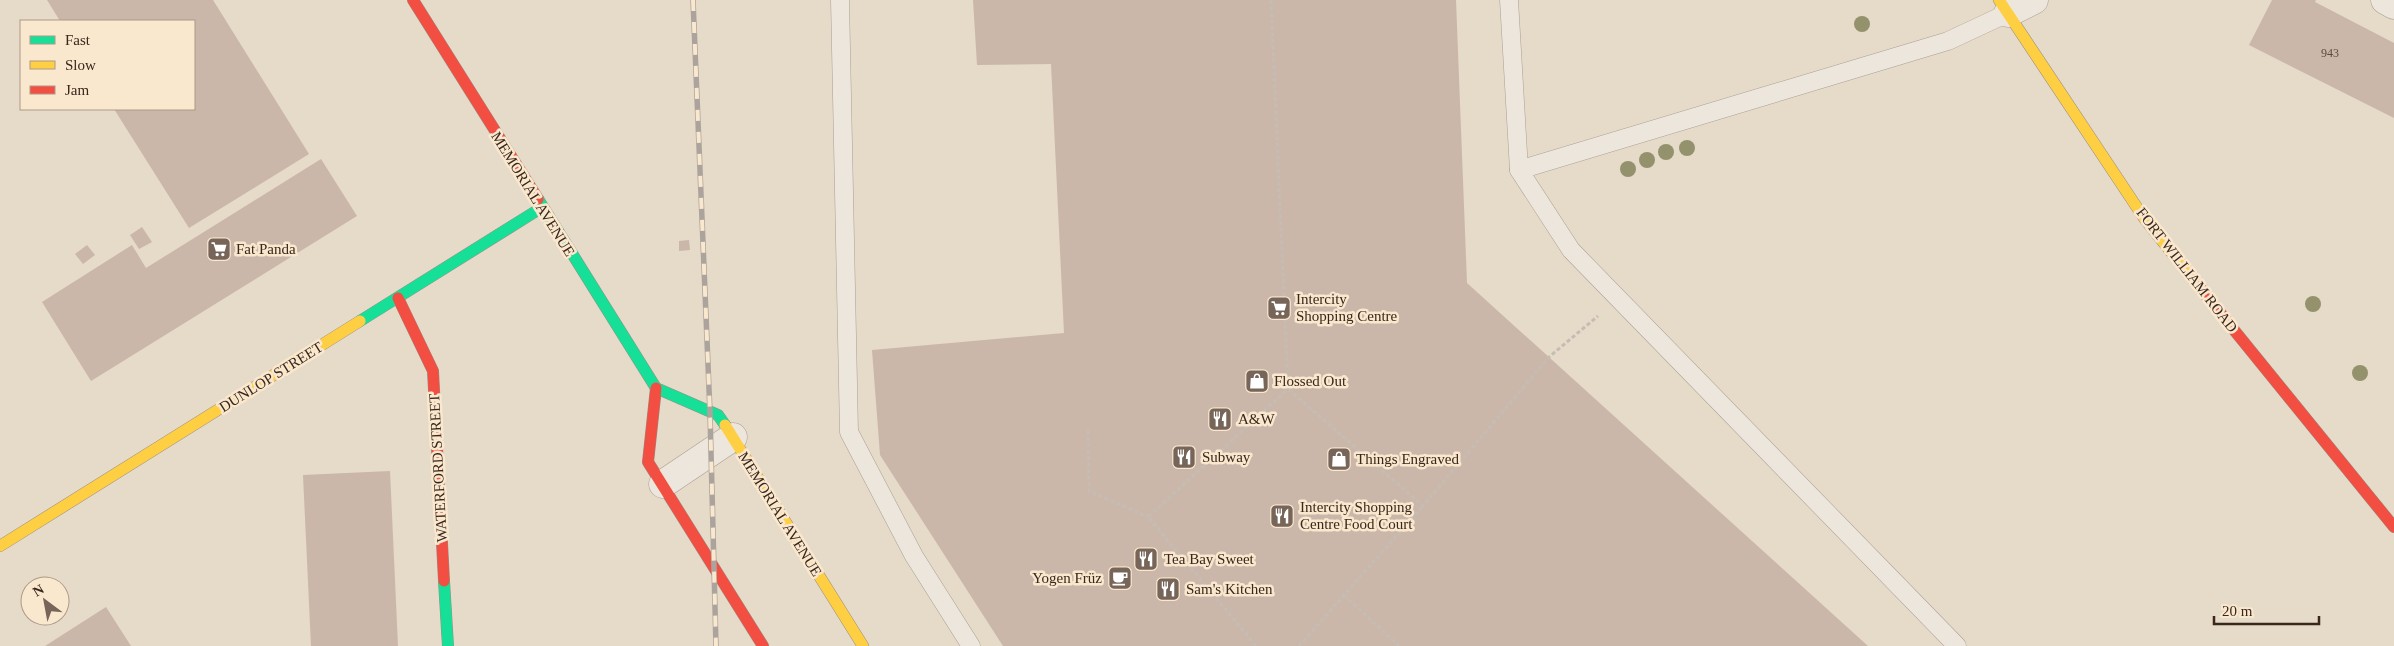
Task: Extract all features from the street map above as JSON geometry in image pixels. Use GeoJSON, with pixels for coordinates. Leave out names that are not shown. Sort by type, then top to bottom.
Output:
{"type":"FeatureCollection","features":[{"type":"Feature","properties":{"kind":"main road","name":"MEMORIAL AVENUE"},"geometry":{"type":"LineString","coordinates":[[413,0],[656,388],[718,416],[863,646]]}},
{"type":"Feature","properties":{"kind":"main road","name":"FORT WILLIAM ROAD"},"geometry":{"type":"LineString","coordinates":[[2003,6],[2144,218],[2394,527]]}},
{"type":"Feature","properties":{"kind":"main road","name":"DUNLOP STREET"},"geometry":{"type":"LineString","coordinates":[[0,546],[542,208]]}},
{"type":"Feature","properties":{"kind":"main road","name":"WATERFORD STREET"},"geometry":{"type":"LineString","coordinates":[[398,298],[433,371],[448,646]]}},
{"type":"Feature","properties":{"kind":"main road"},"geometry":{"type":"LineString","coordinates":[[656,388],[648,462],[763,646]]}},
{"type":"Feature","properties":{"kind":"street"},"geometry":{"type":"LineString","coordinates":[[2003,6],[2034,0]]}},
{"type":"Feature","properties":{"kind":"street"},"geometry":{"type":"LineString","coordinates":[[2385,0],[2394,5]]}},
{"type":"Feature","properties":{"kind":"street"},"geometry":{"type":"LineString","coordinates":[[663,484],[733,437]]}},
{"type":"Feature","properties":{"kind":"lane"},"geometry":{"type":"LineString","coordinates":[[840,0],[849,432],[914,556],[971,646]]}},
{"type":"Feature","properties":{"kind":"lane"},"geometry":{"type":"LineString","coordinates":[[1509,0],[1518,170],[1571,250],[1957,646]]}},
{"type":"Feature","properties":{"kind":"lane"},"geometry":{"type":"LineString","coordinates":[[1518,170],[1948,40],[2003,6]]}},
{"type":"Feature","properties":{"kind":"path"},"geometry":{"type":"LineString","coordinates":[[1271,0],[1288,389],[1423,506]]}},
{"type":"Feature","properties":{"kind":"path"},"geometry":{"type":"LineString","coordinates":[[1300,646],[1423,506],[1548,357],[1618,299]]}},
{"type":"Feature","properties":{"kind":"path"},"geometry":{"type":"LineString","coordinates":[[1148,518],[1288,389]]}},
{"type":"Feature","properties":{"kind":"path"},"geometry":{"type":"LineString","coordinates":[[1088,430],[1089,491],[1148,518],[1256,646]]}},
{"type":"Feature","properties":{"kind":"path"},"geometry":{"type":"LineString","coordinates":[[1344,595],[1399,646]]}},
{"type":"Feature","properties":{"kind":"building"},"geometry":{"type":"Polygon","coordinates":[[[47,0],[213,0],[309,154],[189,228],[115,110],[195,110],[195,20],[59,20],[47,0]]]}},
{"type":"Feature","properties":{"kind":"building","name":"Intercity Shopping Centre"},"geometry":{"type":"Polygon","coordinates":[[[973,0],[1456,0],[1467,283],[1868,646],[1003,646],[880,455],[872,350],[1064,333],[1051,64],[977,65],[973,0]]]}},
{"type":"Feature","properties":{"kind":"building"},"geometry":{"type":"Polygon","coordinates":[[[2272,0],[2316,0],[2315,2],[2394,43],[2394,118],[2249,45],[2272,0]]]}},
{"type":"Feature","properties":{"kind":"building"},"geometry":{"type":"Polygon","coordinates":[[[321,159],[357,216],[91,381],[42,302],[132,245],[146,268],[321,159]]]}},
{"type":"Feature","properties":{"kind":"building"},"geometry":{"type":"Polygon","coordinates":[[[142,227],[152,242],[139,249],[130,235],[142,227]]]}},
{"type":"Feature","properties":{"kind":"building"},"geometry":{"type":"Polygon","coordinates":[[[689,240],[690,250],[679,251],[679,241],[689,240]]]}},
{"type":"Feature","properties":{"kind":"building"},"geometry":{"type":"Polygon","coordinates":[[[87,245],[95,255],[83,264],[75,254],[87,245]]]}},
{"type":"Feature","properties":{"kind":"building"},"geometry":{"type":"Polygon","coordinates":[[[390,471],[398,646],[311,646],[303,475],[390,471]]]}},
{"type":"Feature","properties":{"kind":"building"},"geometry":{"type":"Polygon","coordinates":[[[106,607],[131,646],[45,646],[106,607]]]}},
{"type":"Feature","properties":{"kind":"railway"},"geometry":{"type":"LineString","coordinates":[[693,0],[710,413],[716,646]]}},
{"type":"Feature","properties":{"kind":"traffic: fast"},"geometry":{"type":"LineString","coordinates":[[538,199],[656,388],[718,415],[725,425]]}},
{"type":"Feature","properties":{"kind":"traffic: fast"},"geometry":{"type":"LineString","coordinates":[[360,321],[541,208]]}},
{"type":"Feature","properties":{"kind":"traffic: fast"},"geometry":{"type":"LineString","coordinates":[[444,581],[448,646]]}},
{"type":"Feature","properties":{"kind":"traffic: slow"},"geometry":{"type":"LineString","coordinates":[[1999,0],[2144,218],[2191,277]]}},
{"type":"Feature","properties":{"kind":"traffic: slow"},"geometry":{"type":"LineString","coordinates":[[0,546],[360,321]]}},
{"type":"Feature","properties":{"kind":"traffic: slow"},"geometry":{"type":"LineString","coordinates":[[725,425],[863,646]]}},
{"type":"Feature","properties":{"kind":"traffic: jam"},"geometry":{"type":"LineString","coordinates":[[413,0],[538,199]]}},
{"type":"Feature","properties":{"kind":"traffic: jam"},"geometry":{"type":"LineString","coordinates":[[2191,277],[2394,527]]}},
{"type":"Feature","properties":{"kind":"traffic: jam"},"geometry":{"type":"LineString","coordinates":[[398,298],[433,371],[444,581]]}},
{"type":"Feature","properties":{"kind":"traffic: jam"},"geometry":{"type":"LineString","coordinates":[[656,388],[648,462],[763,646]]}},
{"type":"Feature","properties":{"kind":"place","name":"Fat Panda"},"geometry":{"type":"Point","coordinates":[219,249]}},
{"type":"Feature","properties":{"kind":"place","name":"Intercity Shopping Centre"},"geometry":{"type":"Point","coordinates":[1279,308]}},
{"type":"Feature","properties":{"kind":"place","name":"Flossed Out"},"geometry":{"type":"Point","coordinates":[1257,381]}},
{"type":"Feature","properties":{"kind":"place","name":"A&W"},"geometry":{"type":"Point","coordinates":[1220,419]}},
{"type":"Feature","properties":{"kind":"place","name":"Subway"},"geometry":{"type":"Point","coordinates":[1184,457]}},
{"type":"Feature","properties":{"kind":"place","name":"Things Engraved"},"geometry":{"type":"Point","coordinates":[1339,459]}},
{"type":"Feature","properties":{"kind":"place","name":"Intercity Shopping Centre Food Court"},"geometry":{"type":"Point","coordinates":[1282,516]}},
{"type":"Feature","properties":{"kind":"place","name":"Tea Bay Sweet"},"geometry":{"type":"Point","coordinates":[1146,559]}},
{"type":"Feature","properties":{"kind":"place","name":"Yogen Früz"},"geometry":{"type":"Point","coordinates":[1120,578]}},
{"type":"Feature","properties":{"kind":"place","name":"Sam's Kitchen"},"geometry":{"type":"Point","coordinates":[1168,589]}}]}
